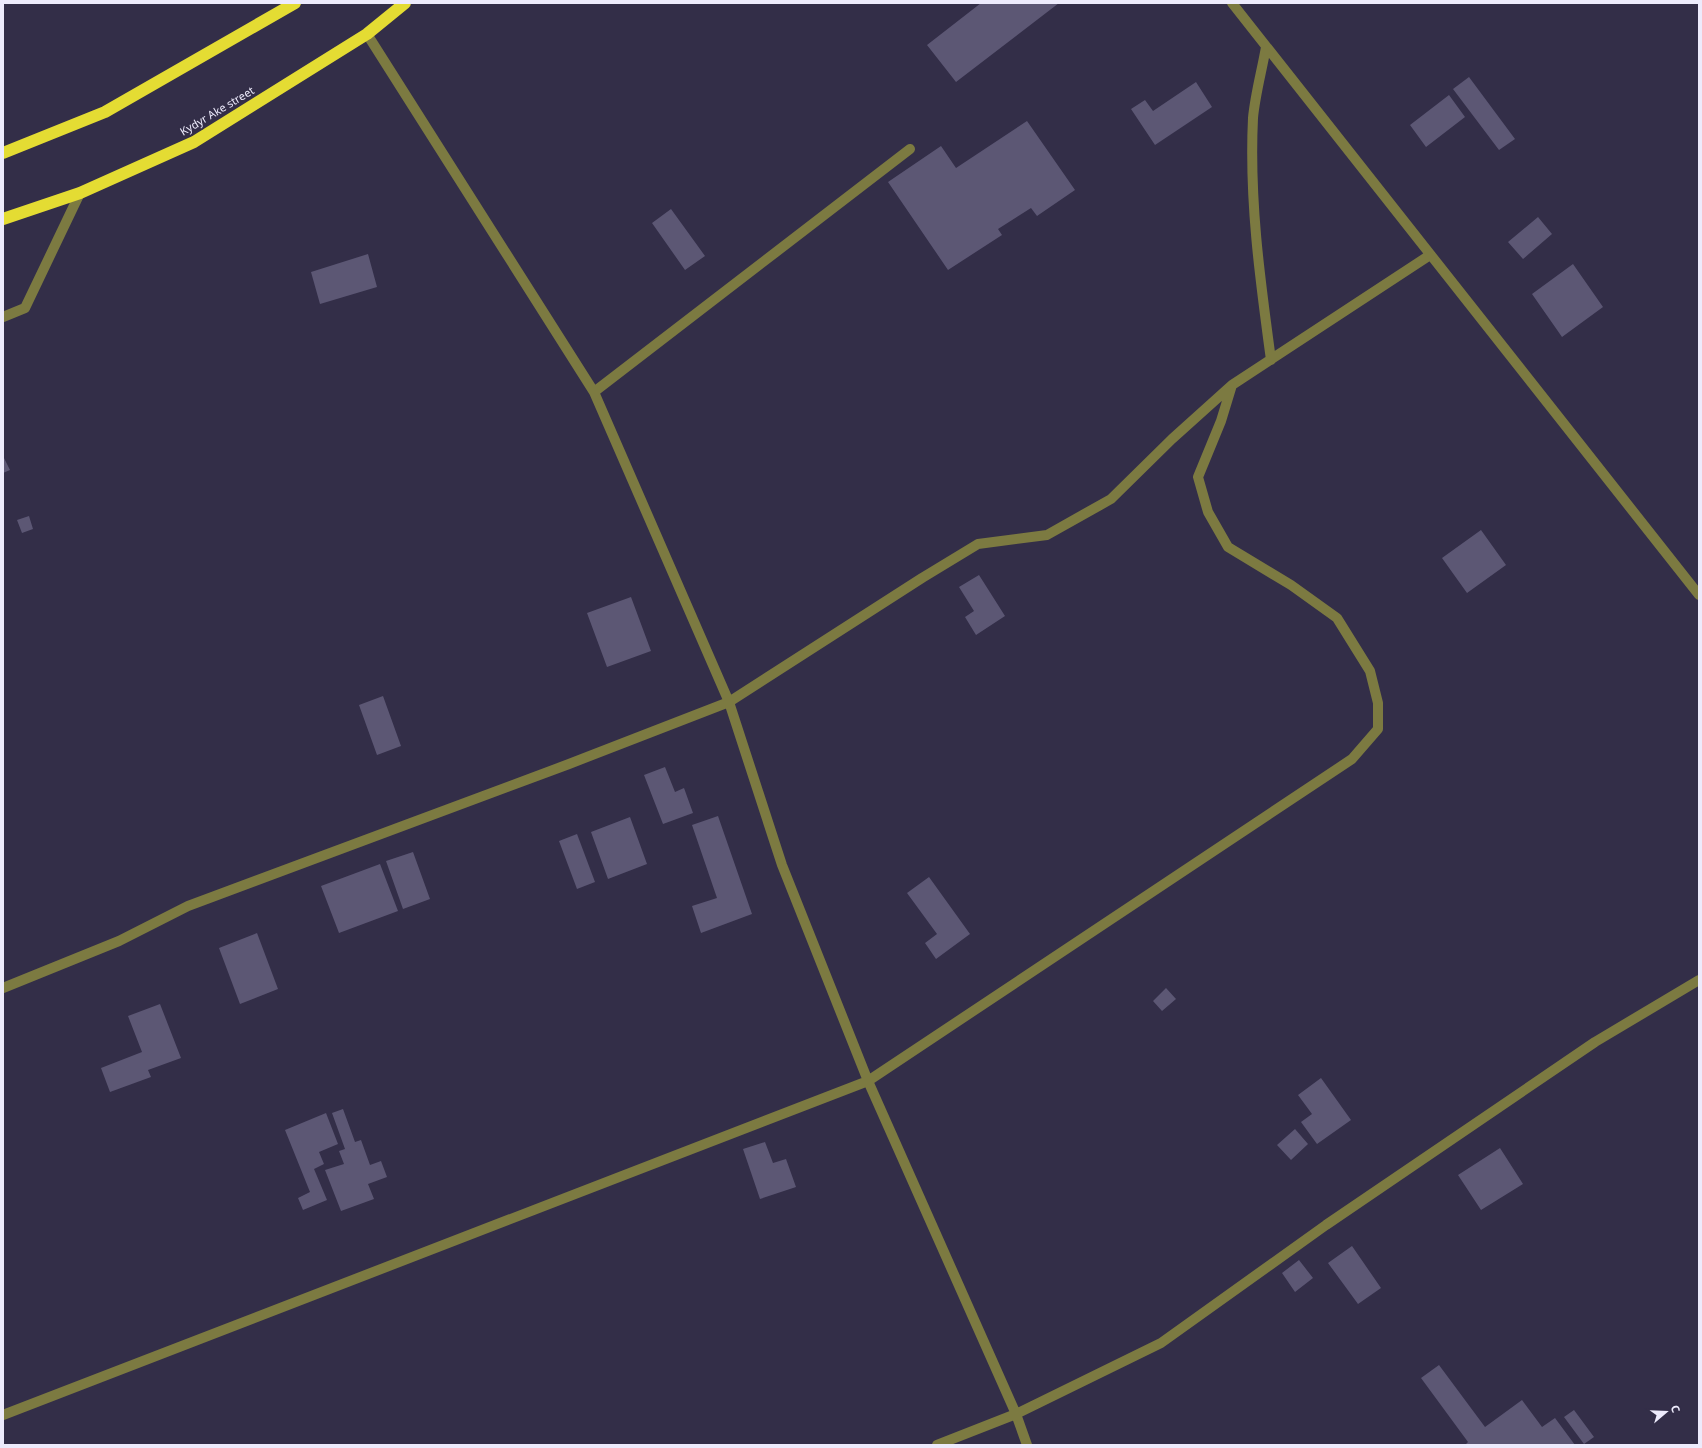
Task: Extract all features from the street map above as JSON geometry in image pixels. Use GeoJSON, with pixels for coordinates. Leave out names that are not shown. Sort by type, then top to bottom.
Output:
{"type":"FeatureCollection","features":[{"type":"Feature","properties":{"kind":"highway"},"geometry":{"type":"LineString","coordinates":[[3,153],[105,112],[295,3]]}},
{"type":"Feature","properties":{"kind":"highway","name":"Kydyr Ake street"},"geometry":{"type":"LineString","coordinates":[[3,219],[80,193],[194,142],[368,34],[405,3]]}},
{"type":"Feature","properties":{"kind":"street"},"geometry":{"type":"LineString","coordinates":[[1232,3],[1699,595]]}},
{"type":"Feature","properties":{"kind":"street"},"geometry":{"type":"LineString","coordinates":[[368,34],[594,392],[728,702],[782,865],[868,1081],[1016,1414],[1026,1445]]}},
{"type":"Feature","properties":{"kind":"street"},"geometry":{"type":"LineString","coordinates":[[1266,47],[1253,116],[1252,181],[1258,263],[1271,360]]}},
{"type":"Feature","properties":{"kind":"street"},"geometry":{"type":"LineString","coordinates":[[594,392],[910,150]]}},
{"type":"Feature","properties":{"kind":"street"},"geometry":{"type":"LineString","coordinates":[[3,317],[25,308],[80,193]]}},
{"type":"Feature","properties":{"kind":"street"},"geometry":{"type":"LineString","coordinates":[[3,988],[119,941],[188,906],[569,764],[728,702],[978,544],[1047,535],[1111,499],[1172,439],[1232,385],[1430,255]]}},
{"type":"Feature","properties":{"kind":"street"},"geometry":{"type":"LineString","coordinates":[[3,1415],[868,1081],[1352,759],[1378,730],[1378,703],[1370,671],[1337,618],[1291,585],[1228,547],[1208,512],[1198,477],[1221,421],[1232,385]]}},
{"type":"Feature","properties":{"kind":"street"},"geometry":{"type":"LineString","coordinates":[[937,1445],[1016,1414],[1161,1343],[1326,1225],[1595,1042],[1699,980]]}},
{"type":"Feature","properties":{"kind":"building"},"geometry":{"type":"Polygon","coordinates":[[[981,3],[1059,3],[956,82],[927,45],[981,3]]]}},
{"type":"Feature","properties":{"kind":"building"},"geometry":{"type":"Polygon","coordinates":[[[1469,77],[1515,139],[1499,150],[1453,89],[1469,77]]]}},
{"type":"Feature","properties":{"kind":"building"},"geometry":{"type":"Polygon","coordinates":[[[1196,82],[1212,107],[1155,145],[1131,109],[1145,100],[1153,111],[1196,82]]]}},
{"type":"Feature","properties":{"kind":"building"},"geometry":{"type":"Polygon","coordinates":[[[1449,95],[1465,117],[1426,147],[1410,125],[1449,95]]]}},
{"type":"Feature","properties":{"kind":"building"},"geometry":{"type":"Polygon","coordinates":[[[1027,121],[1075,190],[1037,216],[1031,208],[998,229],[1002,235],[948,270],[888,182],[941,146],[956,168],[1027,121]]]}},
{"type":"Feature","properties":{"kind":"building"},"geometry":{"type":"Polygon","coordinates":[[[671,209],[705,256],[685,270],[652,223],[671,209]]]}},
{"type":"Feature","properties":{"kind":"building"},"geometry":{"type":"Polygon","coordinates":[[[1538,217],[1552,234],[1523,259],[1508,242],[1538,217]]]}},
{"type":"Feature","properties":{"kind":"building"},"geometry":{"type":"Polygon","coordinates":[[[368,254],[377,287],[320,304],[311,272],[368,254]]]}},
{"type":"Feature","properties":{"kind":"building"},"geometry":{"type":"Polygon","coordinates":[[[1573,264],[1603,307],[1562,337],[1532,294],[1573,264]]]}},
{"type":"Feature","properties":{"kind":"building"},"geometry":{"type":"Polygon","coordinates":[[[3,456],[10,470],[3,473],[3,456]]]}},
{"type":"Feature","properties":{"kind":"building"},"geometry":{"type":"Polygon","coordinates":[[[29,516],[33,529],[22,533],[17,520],[29,516]]]}},
{"type":"Feature","properties":{"kind":"building"},"geometry":{"type":"Polygon","coordinates":[[[1481,530],[1506,565],[1467,593],[1442,558],[1481,530]]]}},
{"type":"Feature","properties":{"kind":"building"},"geometry":{"type":"Polygon","coordinates":[[[979,575],[1005,616],[976,635],[965,617],[974,611],[959,587],[979,575]]]}},
{"type":"Feature","properties":{"kind":"building"},"geometry":{"type":"Polygon","coordinates":[[[631,597],[651,651],[607,667],[587,613],[631,597]]]}},
{"type":"Feature","properties":{"kind":"building"},"geometry":{"type":"Polygon","coordinates":[[[383,696],[401,746],[377,755],[359,705],[383,696]]]}},
{"type":"Feature","properties":{"kind":"building"},"geometry":{"type":"Polygon","coordinates":[[[665,767],[675,792],[684,788],[693,813],[663,824],[644,775],[665,767]]]}},
{"type":"Feature","properties":{"kind":"building"},"geometry":{"type":"Polygon","coordinates":[[[718,816],[752,914],[701,933],[692,906],[717,898],[692,825],[718,816]]]}},
{"type":"Feature","properties":{"kind":"building"},"geometry":{"type":"Polygon","coordinates":[[[630,817],[647,864],[608,879],[591,832],[630,817]]]}},
{"type":"Feature","properties":{"kind":"building"},"geometry":{"type":"Polygon","coordinates":[[[577,834],[595,882],[577,889],[559,841],[577,834]]]}},
{"type":"Feature","properties":{"kind":"building"},"geometry":{"type":"Polygon","coordinates":[[[413,852],[430,899],[403,909],[386,861],[413,852]]]}},
{"type":"Feature","properties":{"kind":"building"},"geometry":{"type":"Polygon","coordinates":[[[380,864],[398,911],[339,933],[321,886],[380,864]]]}},
{"type":"Feature","properties":{"kind":"building"},"geometry":{"type":"Polygon","coordinates":[[[929,877],[970,934],[936,959],[925,943],[937,934],[907,893],[929,877]]]}},
{"type":"Feature","properties":{"kind":"building"},"geometry":{"type":"Polygon","coordinates":[[[257,933],[278,989],[240,1004],[219,948],[257,933]]]}},
{"type":"Feature","properties":{"kind":"building"},"geometry":{"type":"Polygon","coordinates":[[[1166,988],[1176,999],[1162,1011],[1153,1001],[1166,988]]]}},
{"type":"Feature","properties":{"kind":"building"},"geometry":{"type":"Polygon","coordinates":[[[160,1004],[181,1058],[148,1070],[151,1077],[110,1092],[101,1068],[142,1052],[128,1016],[160,1004]]]}},
{"type":"Feature","properties":{"kind":"building"},"geometry":{"type":"Polygon","coordinates":[[[1321,1078],[1351,1120],[1317,1144],[1301,1122],[1312,1114],[1298,1095],[1321,1078]]]}},
{"type":"Feature","properties":{"kind":"building"},"geometry":{"type":"Polygon","coordinates":[[[343,1109],[355,1142],[361,1140],[370,1165],[381,1161],[387,1177],[368,1184],[374,1199],[341,1211],[325,1170],[344,1164],[339,1151],[345,1149],[332,1113],[343,1109]]]}},
{"type":"Feature","properties":{"kind":"building"},"geometry":{"type":"Polygon","coordinates":[[[326,1113],[338,1144],[319,1152],[324,1164],[314,1169],[327,1200],[303,1210],[298,1198],[310,1192],[285,1130],[326,1113]]]}},
{"type":"Feature","properties":{"kind":"building"},"geometry":{"type":"Polygon","coordinates":[[[1295,1129],[1308,1144],[1291,1160],[1277,1145],[1295,1129]]]}},
{"type":"Feature","properties":{"kind":"building"},"geometry":{"type":"Polygon","coordinates":[[[765,1142],[773,1163],[786,1159],[796,1187],[760,1199],[743,1149],[765,1142]]]}},
{"type":"Feature","properties":{"kind":"building"},"geometry":{"type":"Polygon","coordinates":[[[1500,1148],[1523,1184],[1481,1210],[1458,1175],[1500,1148]]]}},
{"type":"Feature","properties":{"kind":"building"},"geometry":{"type":"Polygon","coordinates":[[[1352,1246],[1381,1288],[1358,1304],[1328,1263],[1352,1246]]]}},
{"type":"Feature","properties":{"kind":"building"},"geometry":{"type":"Polygon","coordinates":[[[1299,1260],[1313,1278],[1295,1292],[1282,1273],[1299,1260]]]}},
{"type":"Feature","properties":{"kind":"building"},"geometry":{"type":"Polygon","coordinates":[[[1439,1365],[1485,1427],[1522,1400],[1542,1427],[1555,1418],[1575,1445],[1465,1445],[1468,1442],[1421,1378],[1439,1365]]]}},
{"type":"Feature","properties":{"kind":"building"},"geometry":{"type":"Polygon","coordinates":[[[1574,1410],[1594,1437],[1584,1444],[1564,1417],[1574,1410]]]}}]}
